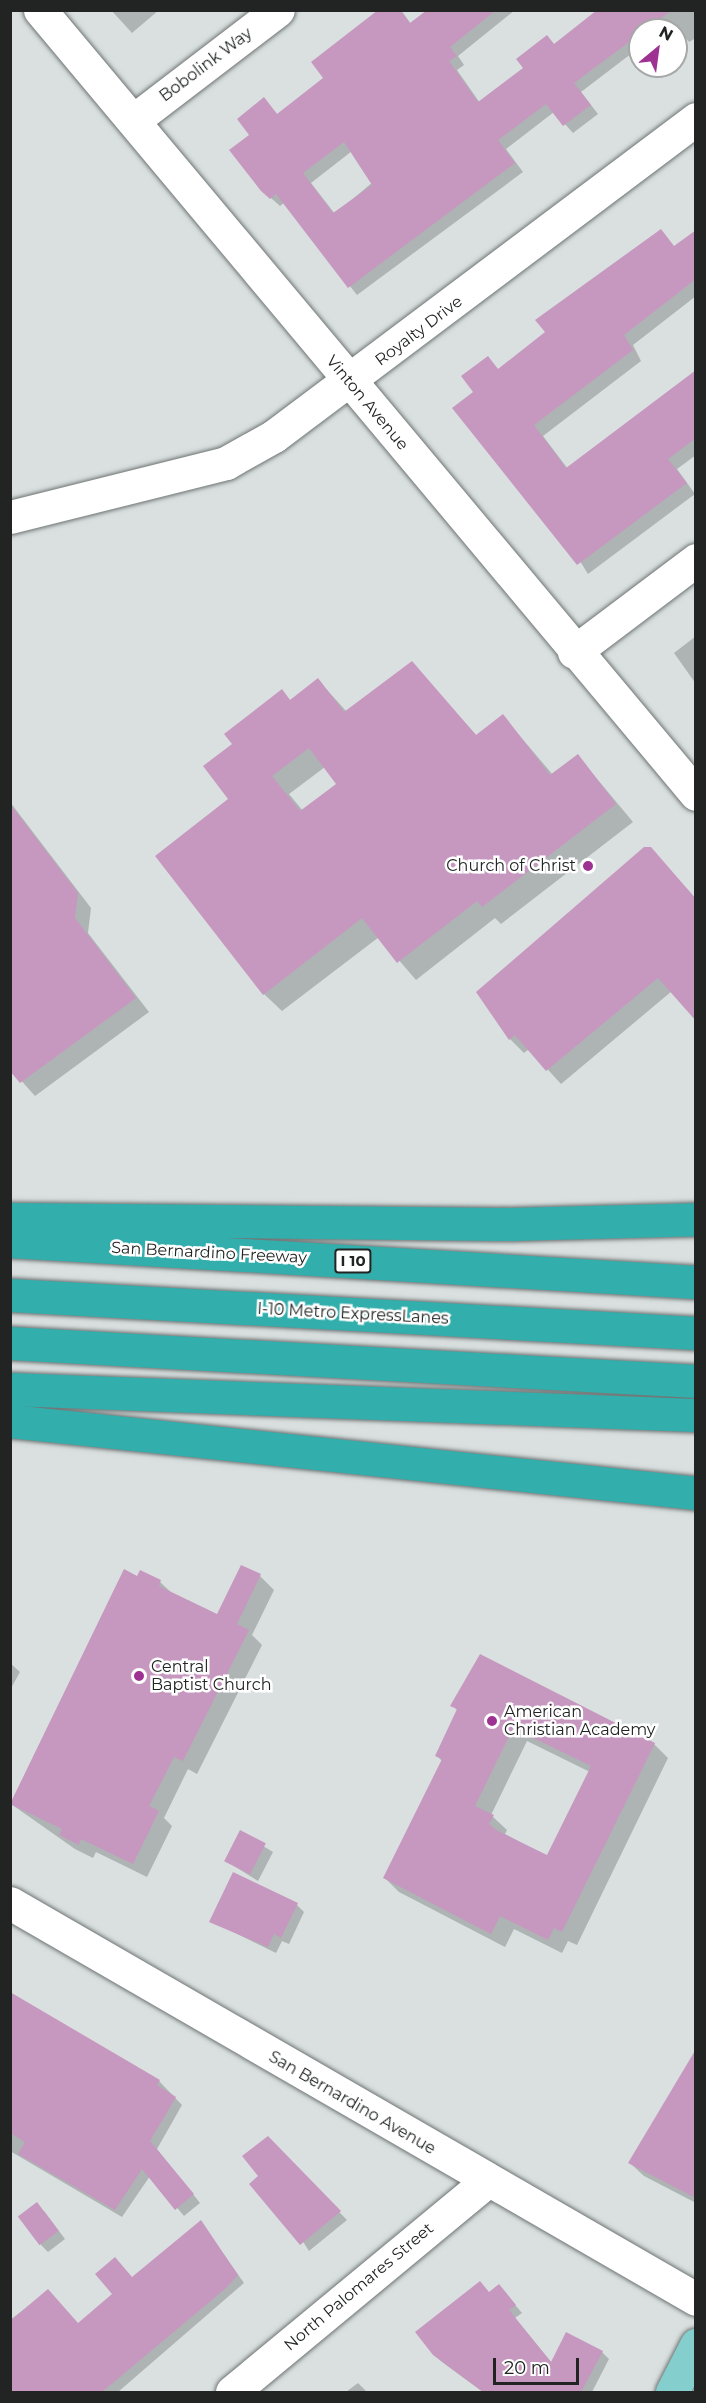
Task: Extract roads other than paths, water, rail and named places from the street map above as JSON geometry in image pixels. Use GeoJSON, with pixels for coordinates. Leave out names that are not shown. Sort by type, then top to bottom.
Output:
{"type":"FeatureCollection","features":[{"type":"Feature","properties":{"kind":"highway"},"geometry":{"type":"LineString","coordinates":[[10,1220],[510,1224],[696,1219]]}},
{"type":"Feature","properties":{"kind":"highway","name":"San Bernardino Freeway"},"geometry":{"type":"LineString","coordinates":[[10,1241],[696,1282]]}},
{"type":"Feature","properties":{"kind":"highway","name":"I-10 Metro ExpressLanes"},"geometry":{"type":"LineString","coordinates":[[10,1295],[696,1333]]}},
{"type":"Feature","properties":{"kind":"highway"},"geometry":{"type":"LineString","coordinates":[[10,1343],[696,1381]]}},
{"type":"Feature","properties":{"kind":"highway"},"geometry":{"type":"LineString","coordinates":[[10,1389],[696,1415]]}},
{"type":"Feature","properties":{"kind":"highway"},"geometry":{"type":"LineString","coordinates":[[10,1420],[696,1493]]}},
{"type":"Feature","properties":{"kind":"main road"},"geometry":{"type":"LineString","coordinates":[[672,2392],[696,2346]]}},
{"type":"Feature","properties":{"kind":"street","name":"Vinton Avenue"},"geometry":{"type":"LineString","coordinates":[[40,10],[134,120],[574,652],[696,794]]}},
{"type":"Feature","properties":{"kind":"street","name":"Bobolink Way"},"geometry":{"type":"LineString","coordinates":[[134,120],[278,10]]}},
{"type":"Feature","properties":{"kind":"street","name":"Royalty Drive"},"geometry":{"type":"LineString","coordinates":[[10,517],[226,463],[350,383],[696,119]]}},
{"type":"Feature","properties":{"kind":"street"},"geometry":{"type":"LineString","coordinates":[[574,652],[696,560]]}},
{"type":"Feature","properties":{"kind":"street","name":"San Bernardino Avenue"},"geometry":{"type":"LineString","coordinates":[[10,1903],[486,2182],[696,2299]]}},
{"type":"Feature","properties":{"kind":"street","name":"North Palomares Street"},"geometry":{"type":"LineString","coordinates":[[232,2392],[486,2182]]}},
{"type":"Feature","properties":{"kind":"place","name":"Church of Christ"},"geometry":{"type":"Point","coordinates":[588,866]}},
{"type":"Feature","properties":{"kind":"place","name":"Central Baptist Church"},"geometry":{"type":"Point","coordinates":[139,1676]}},
{"type":"Feature","properties":{"kind":"place","name":"American Christian Academy"},"geometry":{"type":"Point","coordinates":[492,1721]}}]}
